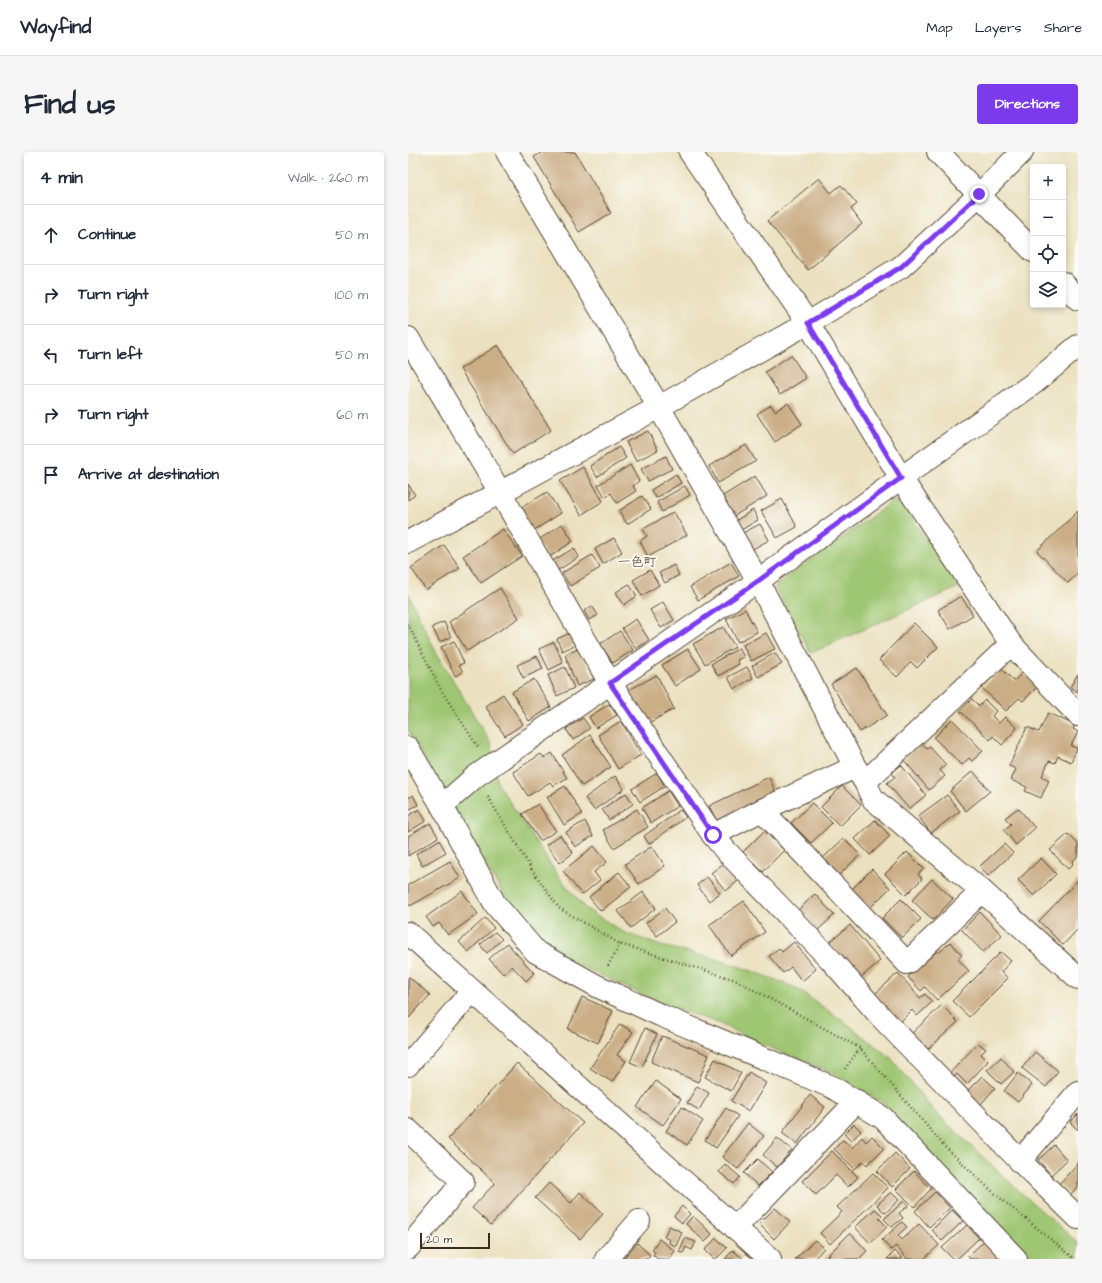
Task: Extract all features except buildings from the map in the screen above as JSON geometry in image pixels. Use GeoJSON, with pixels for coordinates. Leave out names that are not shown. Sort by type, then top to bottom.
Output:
{"type":"FeatureCollection","features":[{"type":"Feature","properties":{"kind":"street"},"geometry":{"type":"LineString","coordinates":[[507,152],[659,407],[758,581],[873,799],[982,891],[1078,978]]}},
{"type":"Feature","properties":{"kind":"street"},"geometry":{"type":"LineString","coordinates":[[690,152],[808,323],[901,478],[1011,644],[1078,715]]}},
{"type":"Feature","properties":{"kind":"street"},"geometry":{"type":"LineString","coordinates":[[938,152],[1030,248]]}},
{"type":"Feature","properties":{"kind":"street"},"geometry":{"type":"LineString","coordinates":[[408,542],[659,407],[808,323],[901,267],[1022,152]]}},
{"type":"Feature","properties":{"kind":"street"},"geometry":{"type":"LineString","coordinates":[[1066,286],[1078,299]]}},
{"type":"Feature","properties":{"kind":"street"},"geometry":{"type":"LineString","coordinates":[[408,338],[500,492],[610,683],[713,835],[726,851],[831,960],[881,1017],[1020,1161],[1078,1218]]}},
{"type":"Feature","properties":{"kind":"street"},"geometry":{"type":"LineString","coordinates":[[442,806],[476,776],[758,581],[1034,383],[1078,346]]}},
{"type":"Feature","properties":{"kind":"street"},"geometry":{"type":"LineString","coordinates":[[713,835],[762,810],[860,774],[1011,644]]}},
{"type":"Feature","properties":{"kind":"street"},"geometry":{"type":"LineString","coordinates":[[408,748],[442,806],[495,904],[536,952],[597,986],[660,1015],[832,1087],[857,1101],[883,1118],[1016,1259]]}},
{"type":"Feature","properties":{"kind":"street"},"geometry":{"type":"LineString","coordinates":[[762,810],[907,963],[982,891]]}},
{"type":"Feature","properties":{"kind":"street"},"geometry":{"type":"LineString","coordinates":[[408,933],[770,1259]]}},
{"type":"Feature","properties":{"kind":"street"},"geometry":{"type":"LineString","coordinates":[[408,1065],[472,991]]}},
{"type":"Feature","properties":{"kind":"street"},"geometry":{"type":"LineString","coordinates":[[1020,1161],[1078,1092]]}},
{"type":"Feature","properties":{"kind":"street"},"geometry":{"type":"LineString","coordinates":[[735,1228],[857,1101]]}},
{"type":"Feature","properties":{"kind":"street"},"geometry":{"type":"LineString","coordinates":[[408,1130],[463,1182],[408,1248]]}},
{"type":"Feature","properties":{"kind":"street"},"geometry":{"type":"LineString","coordinates":[[606,1259],[639,1221]]}},
{"type":"Feature","properties":{"kind":"path"},"geometry":{"type":"LineString","coordinates":[[408,624],[441,690],[479,750],[469,762],[476,776],[532,870],[559,908],[620,944],[736,980],[860,1048],[945,1147],[994,1192],[1075,1259]]}},
{"type":"Feature","properties":{"kind":"green space"},"geometry":{"type":"Polygon","coordinates":[[[893,501],[901,502],[959,587],[811,653],[775,588],[779,583],[893,501]]]}},
{"type":"Feature","properties":{"kind":"green space"},"geometry":{"type":"Polygon","coordinates":[[[408,593],[435,650],[491,744],[498,784],[558,876],[585,908],[623,932],[661,946],[713,958],[796,988],[850,1026],[891,1058],[934,1111],[1018,1190],[1078,1243],[1078,1259],[1029,1259],[984,1215],[883,1103],[827,1070],[766,1046],[718,1023],[665,1005],[581,966],[545,946],[519,920],[480,856],[408,730],[408,593]]]}},
{"type":"Feature","properties":{"kind":"district","name":"一色町"},"geometry":{"type":"Point","coordinates":[637,561]}},
{"type":"Feature","properties":{"kind":"route"},"geometry":{"type":"LineString","coordinates":[[713,835],[610,683],[758,581],[901,478],[808,323],[901,267],[979,194]]}}]}
